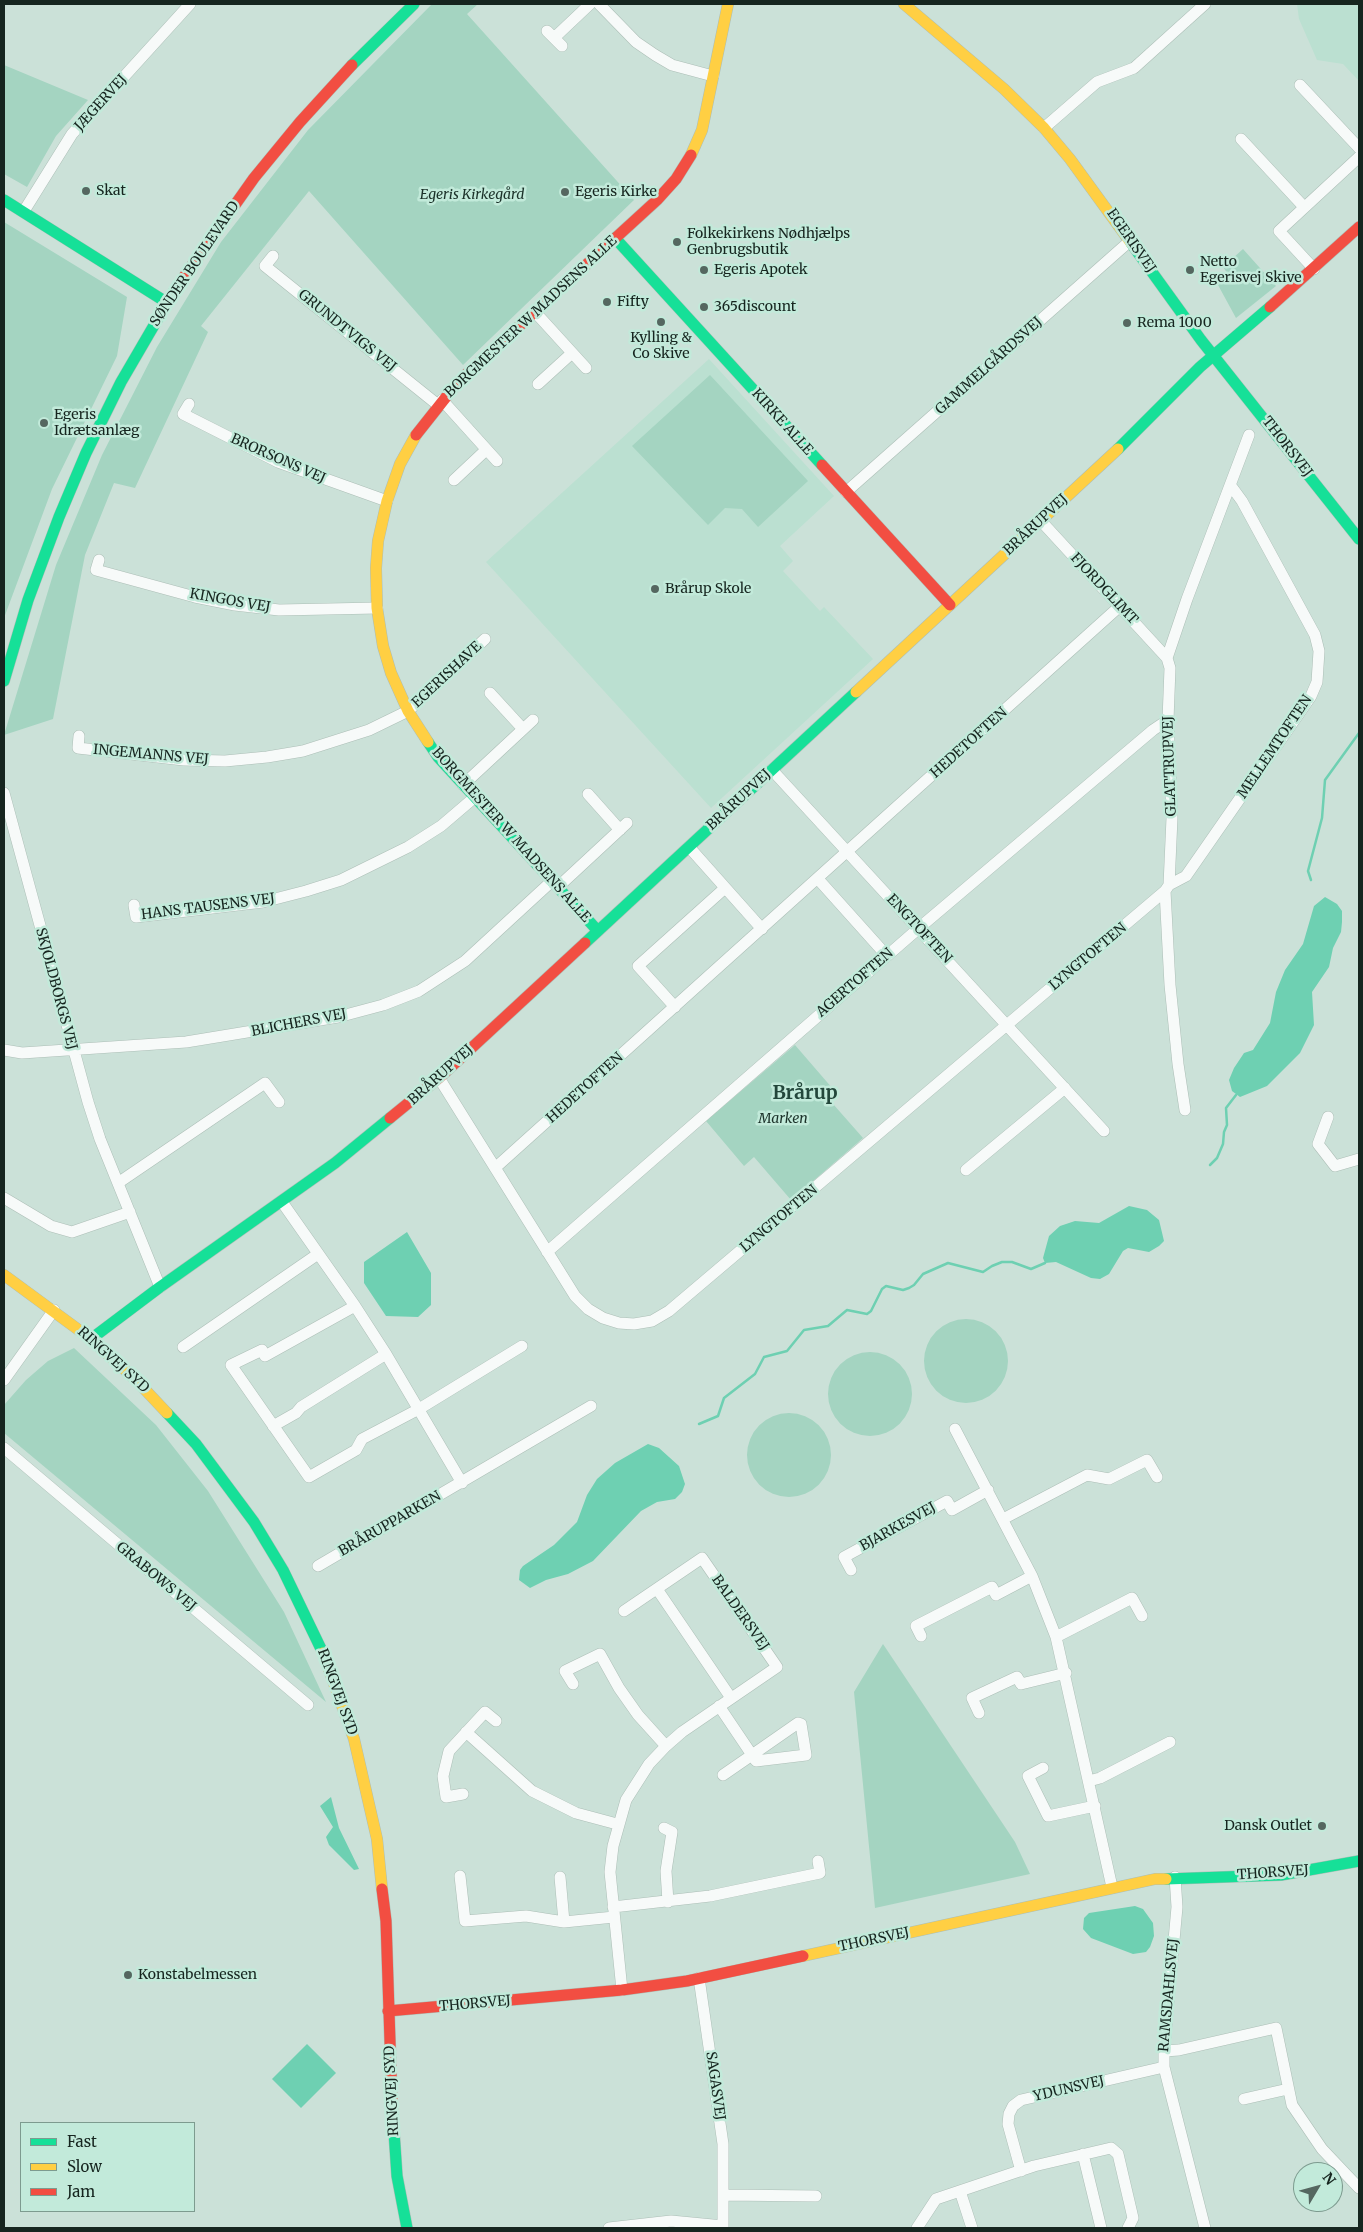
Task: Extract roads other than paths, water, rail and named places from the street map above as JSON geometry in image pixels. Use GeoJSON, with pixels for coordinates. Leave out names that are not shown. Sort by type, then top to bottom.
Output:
{"type":"FeatureCollection","features":[{"type":"Feature","properties":{"kind":"street","name":"JÆGERVEJ"},"geometry":{"type":"LineString","coordinates":[[24,211],[72,134],[190,4]]}},
{"type":"Feature","properties":{"kind":"street","name":"SØNDER BOULEVARD"},"geometry":{"type":"LineString","coordinates":[[4,681],[28,600],[59,517],[86,453],[121,382],[166,302],[224,217],[300,122],[354,63],[414,4]]}},
{"type":"Feature","properties":{"kind":"street"},"geometry":{"type":"LineString","coordinates":[[555,38],[590,4]]}},
{"type":"Feature","properties":{"kind":"street"},"geometry":{"type":"LineString","coordinates":[[599,4],[636,42],[655,55],[672,64],[713,76]]}},
{"type":"Feature","properties":{"kind":"street","name":"BORGMESTER W MADSENS ALLE"},"geometry":{"type":"LineString","coordinates":[[598,931],[438,757],[408,711],[391,673],[377,608],[376,568],[378,541],[387,500],[404,458],[416,435],[440,403],[458,382],[657,200],[676,179],[702,130],[728,4]]}},
{"type":"Feature","properties":{"kind":"street","name":"EGERISVEJ"},"geometry":{"type":"LineString","coordinates":[[904,4],[997,83],[1044,128],[1093,187],[1185,319],[1214,356]]}},
{"type":"Feature","properties":{"kind":"street"},"geometry":{"type":"LineString","coordinates":[[1044,128],[1097,82],[1134,68],[1205,4]]}},
{"type":"Feature","properties":{"kind":"street"},"geometry":{"type":"LineString","coordinates":[[1300,85],[1359,148]]}},
{"type":"Feature","properties":{"kind":"street"},"geometry":{"type":"LineString","coordinates":[[1241,140],[1304,207]]}},
{"type":"Feature","properties":{"kind":"street"},"geometry":{"type":"LineString","coordinates":[[1314,269],[1279,231],[1359,157]]}},
{"type":"Feature","properties":{"kind":"street"},"geometry":{"type":"LineString","coordinates":[[4,200],[166,302]]}},
{"type":"Feature","properties":{"kind":"street","name":"BRÅRUPVEJ"},"geometry":{"type":"LineString","coordinates":[[91,1339],[160,1287],[282,1202],[369,1137],[439,1078],[1138,431],[1200,367],[1314,269],[1359,227]]}},
{"type":"Feature","properties":{"kind":"street","name":"KIRKE ALLE"},"geometry":{"type":"LineString","coordinates":[[614,238],[950,605]]}},
{"type":"Feature","properties":{"kind":"street","name":"GAMMELGÅRDSVEJ"},"geometry":{"type":"LineString","coordinates":[[846,492],[1131,240]]}},
{"type":"Feature","properties":{"kind":"street","name":"GRUNDTVIGS VEJ"},"geometry":{"type":"LineString","coordinates":[[273,256],[265,266],[440,403]]}},
{"type":"Feature","properties":{"kind":"street"},"geometry":{"type":"LineString","coordinates":[[535,312],[586,368]]}},
{"type":"Feature","properties":{"kind":"street"},"geometry":{"type":"LineString","coordinates":[[538,384],[572,353]]}},
{"type":"Feature","properties":{"kind":"street","name":"THORSVEJ"},"geometry":{"type":"LineString","coordinates":[[1214,356],[1359,539]]}},
{"type":"Feature","properties":{"kind":"street"},"geometry":{"type":"LineString","coordinates":[[440,403],[496,461]]}},
{"type":"Feature","properties":{"kind":"street","name":"BRORSONS VEJ"},"geometry":{"type":"LineString","coordinates":[[189,404],[183,414],[278,462],[387,500]]}},
{"type":"Feature","properties":{"kind":"street","name":"GLATTRUPVEJ"},"geometry":{"type":"LineString","coordinates":[[1185,1110],[1170,985],[1167,888],[1172,818],[1168,720],[1170,668],[1167,658],[1187,599],[1249,435]]}},
{"type":"Feature","properties":{"kind":"street"},"geometry":{"type":"LineString","coordinates":[[454,480],[486,450]]}},
{"type":"Feature","properties":{"kind":"street","name":"MELLEMTOFTEN"},"geometry":{"type":"LineString","coordinates":[[1167,888],[1186,876],[1311,696],[1317,682],[1319,651],[1315,635],[1242,501],[1231,486]]}},
{"type":"Feature","properties":{"kind":"street","name":"FJORDGLIMT"},"geometry":{"type":"LineString","coordinates":[[1041,521],[1167,658]]}},
{"type":"Feature","properties":{"kind":"street","name":"KINGOS VEJ"},"geometry":{"type":"LineString","coordinates":[[99,560],[96,570],[195,597],[235,604],[279,610],[377,608]]}},
{"type":"Feature","properties":{"kind":"street","name":"HEDETOFTEN"},"geometry":{"type":"LineString","coordinates":[[495,1168],[849,852],[1120,606]]}},
{"type":"Feature","properties":{"kind":"street","name":"EGERISHAVE"},"geometry":{"type":"LineString","coordinates":[[408,711],[485,639]]}},
{"type":"Feature","properties":{"kind":"street"},"geometry":{"type":"LineString","coordinates":[[490,693],[523,729]]}},
{"type":"Feature","properties":{"kind":"street","name":"INGEMANNS VEJ"},"geometry":{"type":"LineString","coordinates":[[79,736],[78,748],[184,760],[225,761],[267,757],[330,744],[369,730],[408,711]]}},
{"type":"Feature","properties":{"kind":"street"},"geometry":{"type":"LineString","coordinates":[[464,784],[533,720]]}},
{"type":"Feature","properties":{"kind":"street","name":"AGERTOFTEN"},"geometry":{"type":"LineString","coordinates":[[547,1252],[918,928],[1153,730],[1168,720]]}},
{"type":"Feature","properties":{"kind":"street","name":"ENGTOFTEN"},"geometry":{"type":"LineString","coordinates":[[772,770],[1104,1131]]}},
{"type":"Feature","properties":{"kind":"street","name":"SKJOLDBORGS VEJ"},"geometry":{"type":"LineString","coordinates":[[4,792],[72,1049],[88,1102],[160,1287]]}},
{"type":"Feature","properties":{"kind":"street"},"geometry":{"type":"LineString","coordinates":[[555,884],[624,826],[588,794]]}},
{"type":"Feature","properties":{"kind":"street","name":"HANS TAUSENS VEJ"},"geometry":{"type":"LineString","coordinates":[[134,905],[136,917],[263,902],[306,892],[348,876],[408,847],[441,826],[475,798]]}},
{"type":"Feature","properties":{"kind":"street"},"geometry":{"type":"LineString","coordinates":[[688,847],[762,929]]}},
{"type":"Feature","properties":{"kind":"street"},"geometry":{"type":"LineString","coordinates":[[818,879],[887,956]]}},
{"type":"Feature","properties":{"kind":"street","name":"BLICHERS VEJ"},"geometry":{"type":"LineString","coordinates":[[4,1050],[22,1053],[186,1042],[338,1017],[383,1005],[419,991],[465,961],[555,884]]}},
{"type":"Feature","properties":{"kind":"street"},"geometry":{"type":"LineString","coordinates":[[675,1007],[638,966],[725,888]]}},
{"type":"Feature","properties":{"kind":"street","name":"LYNGTOFTEN"},"geometry":{"type":"LineString","coordinates":[[439,1078],[575,1296],[588,1310],[603,1318],[619,1323],[634,1324],[652,1321],[669,1311],[1167,888]]}},
{"type":"Feature","properties":{"kind":"street"},"geometry":{"type":"LineString","coordinates":[[118,1183],[265,1083],[279,1102]]}},
{"type":"Feature","properties":{"kind":"street"},"geometry":{"type":"LineString","coordinates":[[966,1170],[1065,1088]]}},
{"type":"Feature","properties":{"kind":"street"},"geometry":{"type":"LineString","coordinates":[[1328,1117],[1318,1144],[1335,1166],[1359,1159]]}},
{"type":"Feature","properties":{"kind":"street"},"geometry":{"type":"LineString","coordinates":[[4,1198],[51,1226],[72,1232],[130,1212]]}},
{"type":"Feature","properties":{"kind":"street"},"geometry":{"type":"LineString","coordinates":[[282,1202],[355,1306],[386,1354],[462,1483]]}},
{"type":"Feature","properties":{"kind":"street"},"geometry":{"type":"LineString","coordinates":[[182,1347],[318,1254]]}},
{"type":"Feature","properties":{"kind":"street","name":"RINGVEJ SYD"},"geometry":{"type":"LineString","coordinates":[[4,1275],[91,1339],[165,1409],[227,1483],[254,1522],[283,1570],[319,1643],[354,1739],[377,1839],[386,1921],[392,2117],[398,2176],[407,2228]]}},
{"type":"Feature","properties":{"kind":"street"},"geometry":{"type":"LineString","coordinates":[[355,1306],[265,1356],[262,1350],[231,1365],[309,1477],[356,1450],[362,1439],[419,1409],[522,1346]]}},
{"type":"Feature","properties":{"kind":"street"},"geometry":{"type":"LineString","coordinates":[[5,1374],[54,1310]]}},
{"type":"Feature","properties":{"kind":"street"},"geometry":{"type":"LineString","coordinates":[[273,1426],[296,1413],[300,1406],[386,1354]]}},
{"type":"Feature","properties":{"kind":"street","name":"BRÅRUPPARKEN"},"geometry":{"type":"LineString","coordinates":[[318,1566],[591,1406]]}},
{"type":"Feature","properties":{"kind":"street"},"geometry":{"type":"LineString","coordinates":[[955,1429],[1032,1576],[1056,1637],[1066,1673],[1112,1887]]}},
{"type":"Feature","properties":{"kind":"street","name":"GRABOWS VEJ"},"geometry":{"type":"LineString","coordinates":[[4,1448],[308,1705]]}},
{"type":"Feature","properties":{"kind":"street"},"geometry":{"type":"LineString","coordinates":[[1003,1520],[1087,1475],[1109,1479],[1147,1460],[1157,1477]]}},
{"type":"Feature","properties":{"kind":"street","name":"BJARKESVEJ"},"geometry":{"type":"LineString","coordinates":[[851,1570],[844,1557],[947,1501],[952,1510],[988,1490]]}},
{"type":"Feature","properties":{"kind":"street","name":"BALDERSVEJ"},"geometry":{"type":"LineString","coordinates":[[622,1990],[610,1872],[612,1846],[617,1824],[626,1800],[637,1780],[666,1746],[719,1706],[777,1667],[702,1558],[624,1611]]}},
{"type":"Feature","properties":{"kind":"street"},"geometry":{"type":"LineString","coordinates":[[922,1636],[916,1626],[992,1587],[996,1595],[1032,1576]]}},
{"type":"Feature","properties":{"kind":"street"},"geometry":{"type":"LineString","coordinates":[[657,1588],[731,1698]]}},
{"type":"Feature","properties":{"kind":"street"},"geometry":{"type":"LineString","coordinates":[[1056,1637],[1132,1598],[1142,1616]]}},
{"type":"Feature","properties":{"kind":"street"},"geometry":{"type":"LineString","coordinates":[[573,1684],[565,1671],[600,1654],[628,1702],[666,1746]]}},
{"type":"Feature","properties":{"kind":"street"},"geometry":{"type":"LineString","coordinates":[[979,1713],[972,1698],[1017,1677],[1021,1684],[1066,1673]]}},
{"type":"Feature","properties":{"kind":"street"},"geometry":{"type":"LineString","coordinates":[[719,1706],[752,1755],[756,1761],[806,1755],[801,1724],[798,1723],[752,1755],[723,1775]]}},
{"type":"Feature","properties":{"kind":"street"},"geometry":{"type":"LineString","coordinates":[[463,1794],[446,1797],[443,1776],[449,1751],[485,1712],[496,1721]]}},
{"type":"Feature","properties":{"kind":"street"},"geometry":{"type":"LineString","coordinates":[[466,1732],[532,1791],[576,1813],[617,1824]]}},
{"type":"Feature","properties":{"kind":"street"},"geometry":{"type":"LineString","coordinates":[[1089,1781],[1100,1778],[1170,1742]]}},
{"type":"Feature","properties":{"kind":"street"},"geometry":{"type":"LineString","coordinates":[[1043,1768],[1028,1776],[1048,1816],[1095,1806]]}},
{"type":"Feature","properties":{"kind":"street"},"geometry":{"type":"LineString","coordinates":[[664,1828],[672,1832],[666,1871],[668,1902]]}},
{"type":"Feature","properties":{"kind":"street"},"geometry":{"type":"LineString","coordinates":[[460,1876],[465,1921],[526,1916],[564,1922],[710,1896],[820,1872],[818,1861]]}},
{"type":"Feature","properties":{"kind":"street","name":"THORSVEJ"},"geometry":{"type":"LineString","coordinates":[[388,2012],[622,1990],[699,1978],[1112,1887],[1175,1877],[1281,1875],[1359,1862]]}},
{"type":"Feature","properties":{"kind":"street"},"geometry":{"type":"LineString","coordinates":[[560,1877],[564,1922]]}},
{"type":"Feature","properties":{"kind":"street","name":"RAMSDAHLSVEJ"},"geometry":{"type":"LineString","coordinates":[[1175,1877],[1177,1907],[1164,2068],[1204,2228]]}},
{"type":"Feature","properties":{"kind":"street","name":"SAGASVEJ"},"geometry":{"type":"LineString","coordinates":[[609,2228],[671,2221],[723,2227],[723,2144],[699,1978]]}},
{"type":"Feature","properties":{"kind":"street"},"geometry":{"type":"LineString","coordinates":[[1164,2051],[1179,2050],[1276,2028],[1292,2105],[1322,2149],[1359,2188]]}},
{"type":"Feature","properties":{"kind":"street","name":"YDUNSVEJ"},"geometry":{"type":"LineString","coordinates":[[1021,2171],[1008,2124],[1009,2114],[1021,2100],[1164,2068]]}},
{"type":"Feature","properties":{"kind":"street"},"geometry":{"type":"LineString","coordinates":[[1244,2099],[1288,2089]]}},
{"type":"Feature","properties":{"kind":"street"},"geometry":{"type":"LineString","coordinates":[[917,2228],[936,2199],[1034,2166],[1111,2148],[1118,2154],[1133,2218],[1128,2228]]}},
{"type":"Feature","properties":{"kind":"street"},"geometry":{"type":"LineString","coordinates":[[1083,2154],[1101,2228]]}},
{"type":"Feature","properties":{"kind":"street"},"geometry":{"type":"LineString","coordinates":[[960,2191],[972,2228]]}},
{"type":"Feature","properties":{"kind":"street"},"geometry":{"type":"LineString","coordinates":[[724,2195],[816,2196]]}},
{"type":"Feature","properties":{"kind":"waterway"},"geometry":{"type":"LineString","coordinates":[[1311,880],[1308,871],[1322,818],[1325,780],[1359,733]]}},
{"type":"Feature","properties":{"kind":"waterway"},"geometry":{"type":"LineString","coordinates":[[1210,1165],[1217,1158],[1223,1144],[1227,1125],[1226,1108],[1236,1095]]}},
{"type":"Feature","properties":{"kind":"waterway"},"geometry":{"type":"LineString","coordinates":[[699,1424],[718,1416],[724,1398],[755,1374],[764,1357],[787,1351],[804,1330],[828,1326],[847,1310],[867,1314],[871,1311],[882,1289],[886,1286],[903,1290],[909,1288],[923,1274],[948,1263],[983,1272],[1002,1262],[1012,1262],[1031,1269],[1045,1263]]}},
{"type":"Feature","properties":{"kind":"place","name":"Skat"},"geometry":{"type":"Point","coordinates":[86,191]}},
{"type":"Feature","properties":{"kind":"place","name":"Egeris Kirke"},"geometry":{"type":"Point","coordinates":[565,192]}},
{"type":"Feature","properties":{"kind":"place","name":"Folkekirkens Nødhjælps Genbrugsbutik"},"geometry":{"type":"Point","coordinates":[677,242]}},
{"type":"Feature","properties":{"kind":"place","name":"Egeris Apotek"},"geometry":{"type":"Point","coordinates":[704,270]}},
{"type":"Feature","properties":{"kind":"place","name":"Netto Egerisvej Skive"},"geometry":{"type":"Point","coordinates":[1190,270]}},
{"type":"Feature","properties":{"kind":"place","name":"Fifty"},"geometry":{"type":"Point","coordinates":[607,302]}},
{"type":"Feature","properties":{"kind":"place","name":"365discount"},"geometry":{"type":"Point","coordinates":[704,307]}},
{"type":"Feature","properties":{"kind":"place","name":"Kylling & Co Skive"},"geometry":{"type":"Point","coordinates":[661,322]}},
{"type":"Feature","properties":{"kind":"place","name":"Rema 1000"},"geometry":{"type":"Point","coordinates":[1127,323]}},
{"type":"Feature","properties":{"kind":"place","name":"Egeris Idrætsanlæg"},"geometry":{"type":"Point","coordinates":[44,423]}},
{"type":"Feature","properties":{"kind":"place","name":"Brårup Skole"},"geometry":{"type":"Point","coordinates":[655,589]}},
{"type":"Feature","properties":{"kind":"place","name":"Dansk Outlet"},"geometry":{"type":"Point","coordinates":[1322,1826]}},
{"type":"Feature","properties":{"kind":"place","name":"Konstabelmessen"},"geometry":{"type":"Point","coordinates":[128,1975]}},
{"type":"Feature","properties":{"kind":"district","name":"Brårup"},"geometry":{"type":"Point","coordinates":[805,1094]}},
{"type":"Feature","properties":{"kind":"park label","name":"Egeris Kirkegård"},"geometry":{"type":"Point","coordinates":[472,195]}},
{"type":"Feature","properties":{"kind":"park label","name":"Marken"},"geometry":{"type":"Point","coordinates":[783,1119]}}]}
